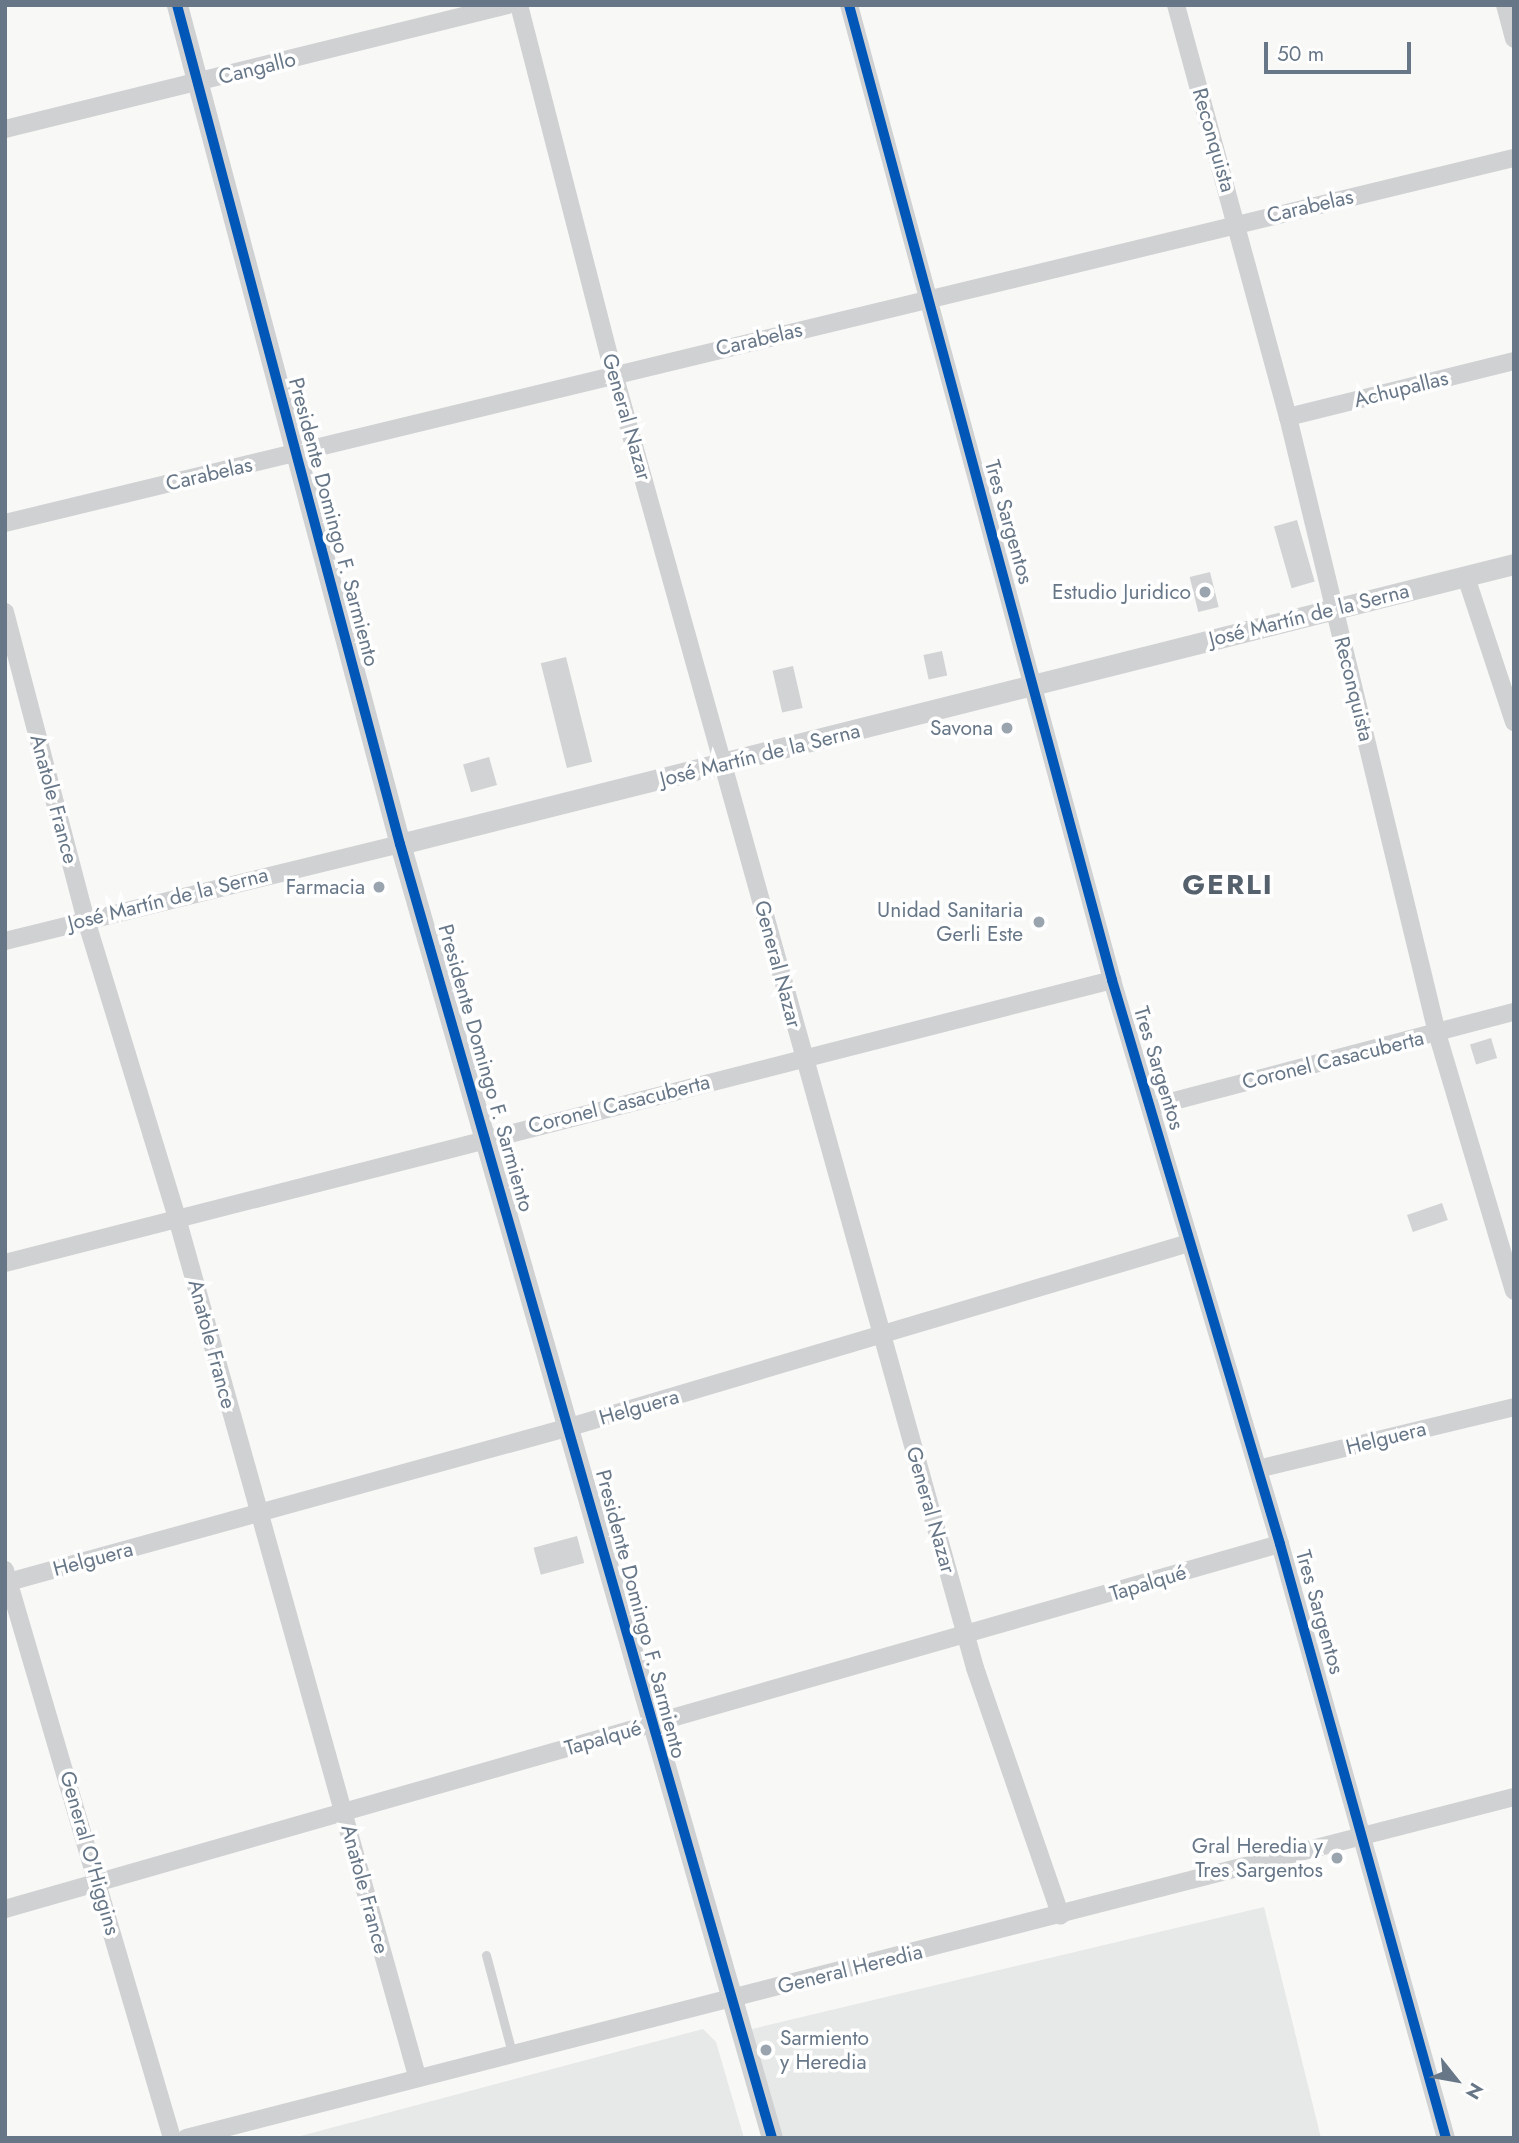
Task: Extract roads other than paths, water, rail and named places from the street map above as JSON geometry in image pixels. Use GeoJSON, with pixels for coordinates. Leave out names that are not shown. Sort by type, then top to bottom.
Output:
{"type":"FeatureCollection","features":[{"type":"Feature","properties":{"kind":"street","name":"Presidente Domingo F. Sarmiento"},"geometry":{"type":"LineString","coordinates":[[177,5],[400,844],[570,1427],[650,1724],[772,2138]]}},
{"type":"Feature","properties":{"kind":"street","name":"Cangallo"},"geometry":{"type":"LineString","coordinates":[[5,129],[508,5]]}},
{"type":"Feature","properties":{"kind":"street","name":"General Nazar"},"geometry":{"type":"LineString","coordinates":[[519,5],[614,374],[967,1637],[1061,1916]]}},
{"type":"Feature","properties":{"kind":"street","name":"Tres Sargentos"},"geometry":{"type":"LineString","coordinates":[[849,5],[1112,980],[1280,1544],[1446,2138]]}},
{"type":"Feature","properties":{"kind":"street","name":"Reconquista"},"geometry":{"type":"LineString","coordinates":[[1176,5],[1289,416],[1437,1033],[1514,1291]]}},
{"type":"Feature","properties":{"kind":"street"},"geometry":{"type":"LineString","coordinates":[[1505,5],[1514,39]]}},
{"type":"Feature","properties":{"kind":"street","name":"Carabelas"},"geometry":{"type":"LineString","coordinates":[[5,523],[1514,158]]}},
{"type":"Feature","properties":{"kind":"street","name":"Achupallas"},"geometry":{"type":"LineString","coordinates":[[1289,416],[1514,361]]}},
{"type":"Feature","properties":{"kind":"street","name":"José Martín de la Serna"},"geometry":{"type":"LineString","coordinates":[[5,942],[725,764],[1514,564]]}},
{"type":"Feature","properties":{"kind":"street"},"geometry":{"type":"LineString","coordinates":[[1466,577],[1514,722]]}},
{"type":"Feature","properties":{"kind":"street","name":"Anatole France"},"geometry":{"type":"LineString","coordinates":[[5,612],[86,920],[177,1219],[417,2076]]}},
{"type":"Feature","properties":{"kind":"street","name":"Coronel Casacuberta"},"geometry":{"type":"LineString","coordinates":[[5,1263],[1112,980]]}},
{"type":"Feature","properties":{"kind":"street","name":"Coronel Casacuberta"},"geometry":{"type":"LineString","coordinates":[[1151,1107],[1514,1012]]}},
{"type":"Feature","properties":{"kind":"street","name":"Helguera"},"geometry":{"type":"LineString","coordinates":[[6,1578],[259,1513],[570,1427],[1189,1243]]}},
{"type":"Feature","properties":{"kind":"street","name":"Helguera"},"geometry":{"type":"LineString","coordinates":[[1258,1469],[1514,1407]]}},
{"type":"Feature","properties":{"kind":"street","name":"Tapalqué"},"geometry":{"type":"LineString","coordinates":[[5,1909],[345,1814],[650,1724],[967,1637],[1280,1544]]}},
{"type":"Feature","properties":{"kind":"street","name":"General O'Higgins"},"geometry":{"type":"LineString","coordinates":[[6,1578],[99,1883],[172,2138]]}},
{"type":"Feature","properties":{"kind":"street","name":"General Heredia"},"geometry":{"type":"LineString","coordinates":[[186,2138],[417,2076],[732,2000],[1514,1797]]}},
{"type":"Feature","properties":{"kind":"lane"},"geometry":{"type":"LineString","coordinates":[[486,1955],[512,2053]]}},
{"type":"Feature","properties":{"kind":"place","name":"Estudio Juridico"},"geometry":{"type":"Point","coordinates":[1205,592]}},
{"type":"Feature","properties":{"kind":"place","name":"Savona"},"geometry":{"type":"Point","coordinates":[1007,728]}},
{"type":"Feature","properties":{"kind":"place","name":"Farmacia"},"geometry":{"type":"Point","coordinates":[379,887]}},
{"type":"Feature","properties":{"kind":"place","name":"Unidad Sanitaria Gerli Este"},"geometry":{"type":"Point","coordinates":[1039,922]}},
{"type":"Feature","properties":{"kind":"place","name":"Gral Heredia y Tres Sargentos"},"geometry":{"type":"Point","coordinates":[1337,1858]}},
{"type":"Feature","properties":{"kind":"place","name":"Sarmiento y Heredia"},"geometry":{"type":"Point","coordinates":[766,2050]}},
{"type":"Feature","properties":{"kind":"district","name":"GERLI"},"geometry":{"type":"Point","coordinates":[1228,885]}}]}
